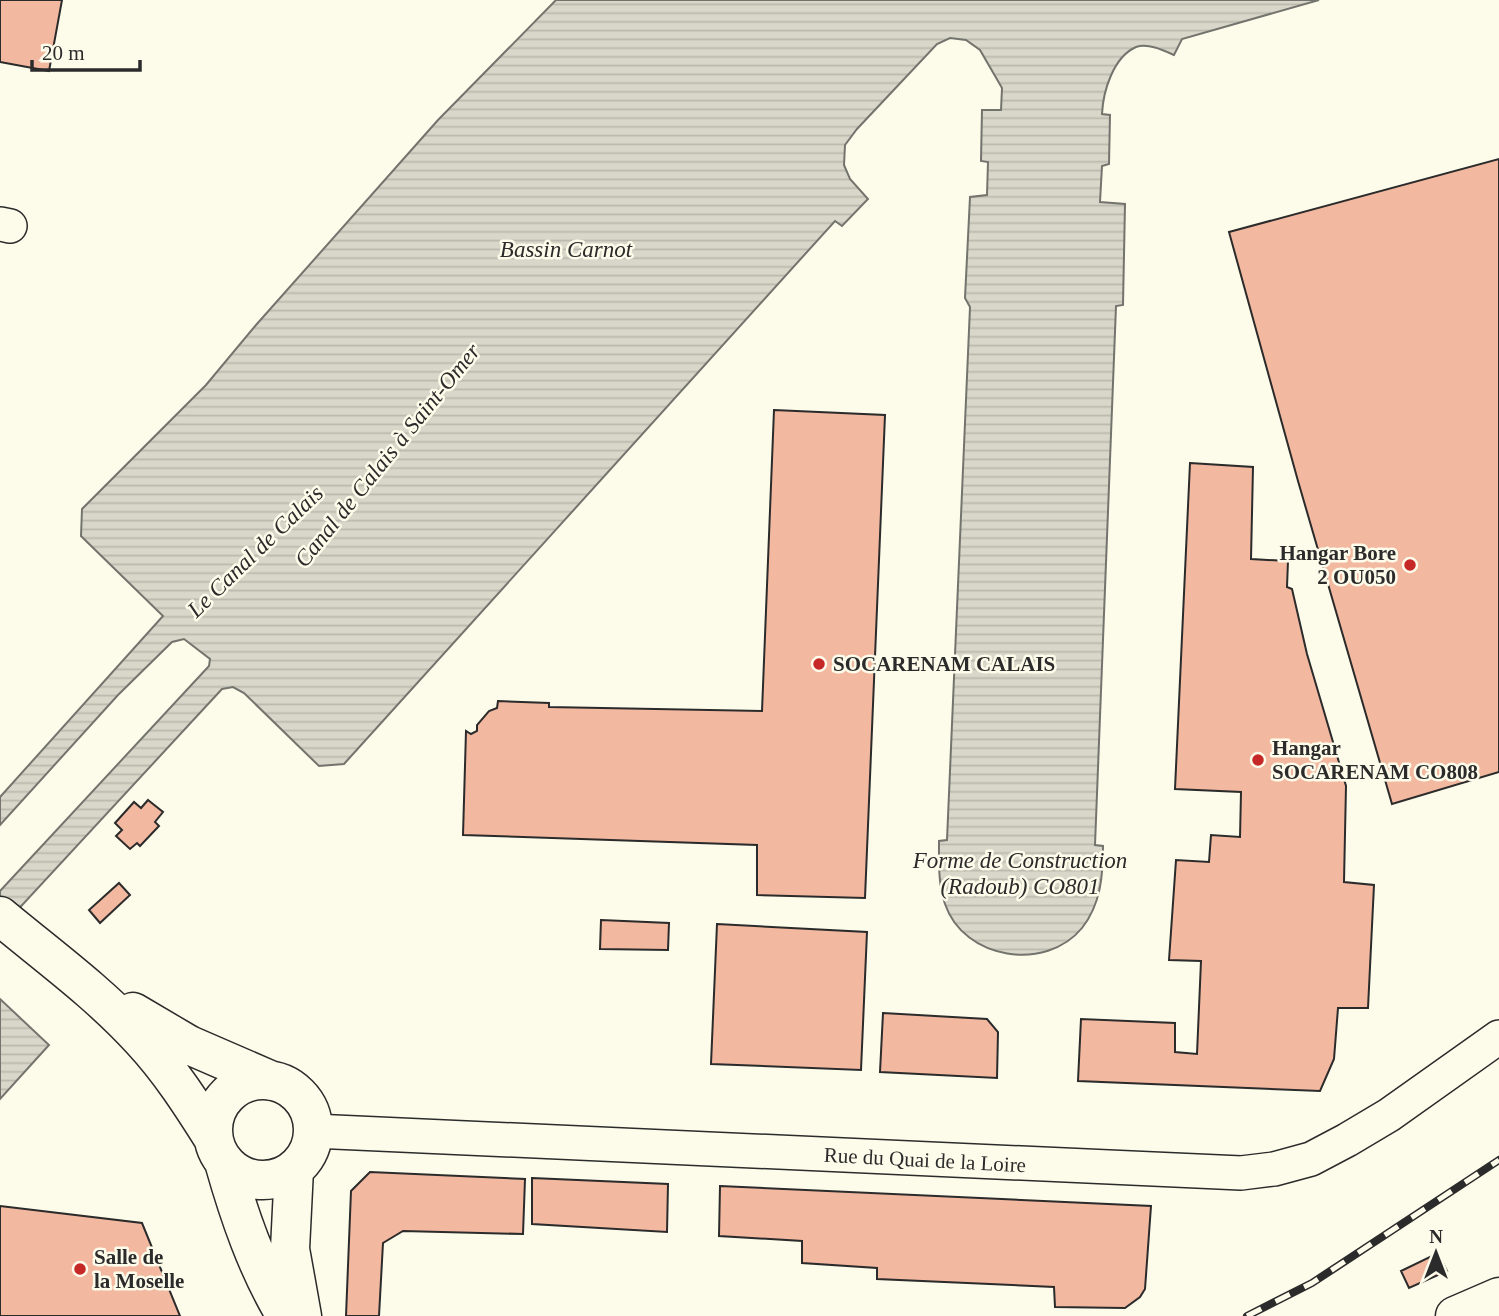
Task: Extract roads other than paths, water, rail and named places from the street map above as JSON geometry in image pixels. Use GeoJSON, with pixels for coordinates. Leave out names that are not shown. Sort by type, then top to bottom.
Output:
{"type":"FeatureCollection","features":[{"type":"Feature","properties":{"kind":"street"},"geometry":{"type":"LineString","coordinates":[[12,925],[117,1014],[159,1059],[218,1150],[237,1173],[262,1180],[279,1177],[294,1169],[305,1156],[313,1131],[310,1114],[302,1099],[288,1087],[189,1045],[76,977]]}},
{"type":"Feature","properties":{"kind":"street","name":"Rue du Quai de la Loire"},"geometry":{"type":"LineString","coordinates":[[313,1131],[1241,1173],[1274,1169],[1311,1158],[1347,1140],[1389,1115],[1499,1037]]}},
{"type":"Feature","properties":{"kind":"street"},"geometry":{"type":"LineString","coordinates":[[272,1081],[246,1083],[225,1098],[216,1112],[218,1150],[251,1244],[274,1297],[286,1316]]}},
{"type":"Feature","properties":{"kind":"street"},"geometry":{"type":"LineString","coordinates":[[294,1169],[290,1249],[302,1316]]}},
{"type":"Feature","properties":{"kind":"street"},"geometry":{"type":"LineString","coordinates":[[1455,1316],[1499,1297]]}},
{"type":"Feature","properties":{"kind":"water","name":"Bassin Carnot"},"geometry":{"type":"Polygon","coordinates":[[[556,0],[1319,0],[1182,39],[1174,55],[1150,46],[1136,47],[1115,67],[1104,96],[1102,114],[1110,115],[1109,164],[1102,166],[1100,202],[1125,204],[1123,305],[1116,306],[1095,845],[1103,846],[1102,868],[1100,889],[1088,919],[1067,942],[1048,951],[1028,955],[1007,954],[987,948],[969,938],[955,923],[941,889],[939,841],[947,840],[970,307],[965,298],[970,197],[987,195],[988,162],[981,161],[982,110],[1001,110],[1002,88],[980,50],[966,40],[950,38],[937,44],[845,145],[844,165],[850,179],[868,199],[842,226],[835,221],[344,764],[319,766],[244,693],[233,687],[222,689],[0,929],[0,891],[209,666],[210,659],[184,639],[172,642],[118,695],[0,825],[0,797],[163,616],[81,536],[82,509],[206,385],[438,120],[556,0]]]}},
{"type":"Feature","properties":{"kind":"water"},"geometry":{"type":"Polygon","coordinates":[[[0,999],[49,1045],[0,1099],[0,999]]]}},
{"type":"Feature","properties":{"kind":"railway"},"geometry":{"type":"LineString","coordinates":[[1247,1316],[1312,1283],[1499,1160]]}},
{"type":"Feature","properties":{"kind":"place","name":"Hangar Bore 2 OU050"},"geometry":{"type":"Point","coordinates":[1410,565]}},
{"type":"Feature","properties":{"kind":"place","name":"SOCARENAM CALAIS"},"geometry":{"type":"Point","coordinates":[819,664]}},
{"type":"Feature","properties":{"kind":"place","name":"Hangar SOCARENAM CO808"},"geometry":{"type":"Point","coordinates":[1258,760]}},
{"type":"Feature","properties":{"kind":"place","name":"Salle de la Moselle"},"geometry":{"type":"Point","coordinates":[80,1269]}},
{"type":"Feature","properties":{"kind":"water label","name":"Canal de Calais à Saint-Omer"},"geometry":{"type":"Point","coordinates":[387,455]}},
{"type":"Feature","properties":{"kind":"water label","name":"Le Canal de Calais"},"geometry":{"type":"Point","coordinates":[255,551]}},
{"type":"Feature","properties":{"kind":"water label","name":"Forme de Construction (Radoub) CO801"},"geometry":{"type":"Point","coordinates":[1020,873]}}]}
